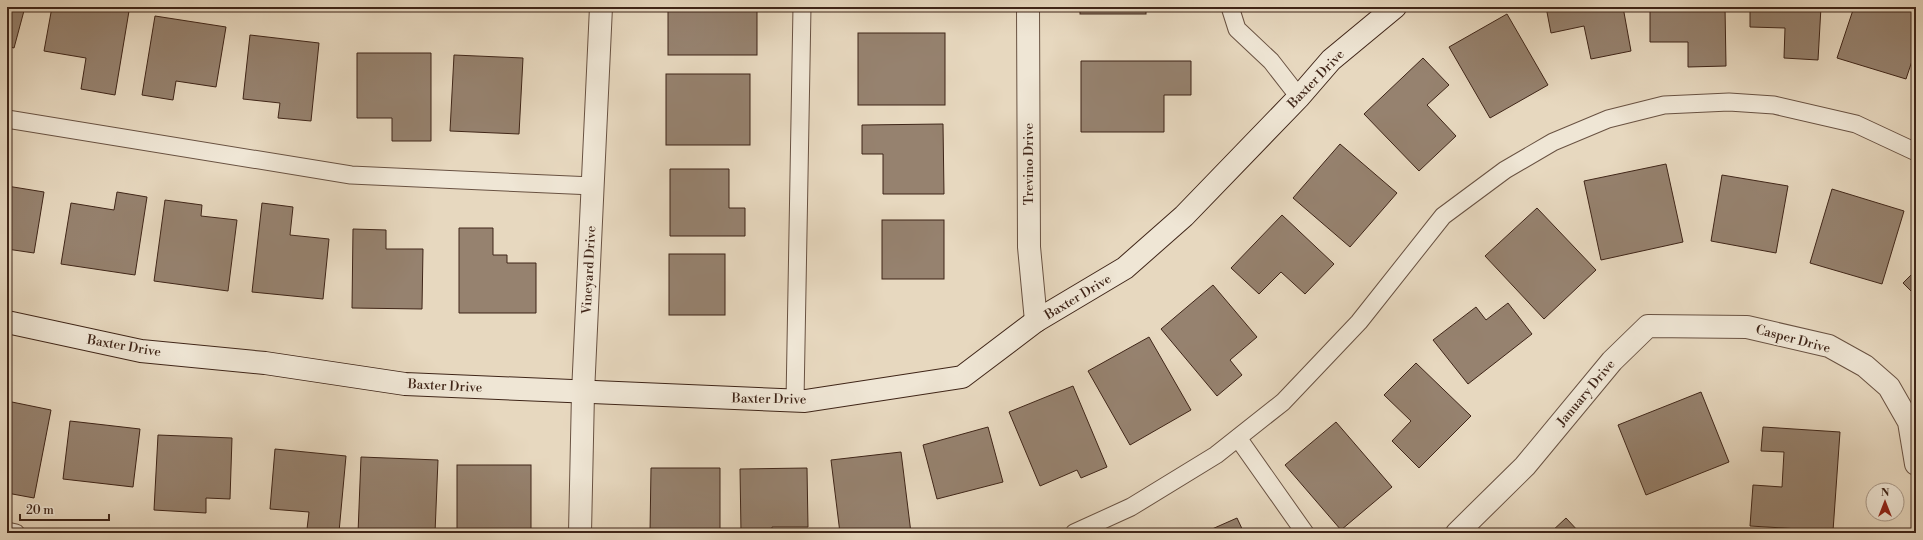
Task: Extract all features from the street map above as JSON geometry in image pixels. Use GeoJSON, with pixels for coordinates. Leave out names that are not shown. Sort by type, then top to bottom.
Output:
{"type":"FeatureCollection","features":[{"type":"Feature","properties":{"kind":"street","name":"Vineyard Drive"},"geometry":{"type":"LineString","coordinates":[[580,533],[583,393],[601,7]]}},
{"type":"Feature","properties":{"kind":"street","name":"Trevino Drive"},"geometry":{"type":"LineString","coordinates":[[1028,7],[1029,247],[1036,321]]}},
{"type":"Feature","properties":{"kind":"street","name":"Baxter Drive"},"geometry":{"type":"LineString","coordinates":[[7,322],[141,351],[265,363],[405,384],[583,393],[805,401],[962,377],[1036,321],[1125,268],[1184,216],[1299,97],[1331,60],[1395,7]]}},
{"type":"Feature","properties":{"kind":"street","name":"January Drive"},"geometry":{"type":"LineString","coordinates":[[1457,533],[1524,466],[1612,361],[1648,326],[1747,327]]}},
{"type":"Feature","properties":{"kind":"street","name":"Casper Drive"},"geometry":{"type":"LineString","coordinates":[[1747,327],[1829,346],[1865,366],[1888,387],[1909,422],[1916,464]]}},
{"type":"Feature","properties":{"kind":"lane"},"geometry":{"type":"LineString","coordinates":[[795,401],[802,7]]}},
{"type":"Feature","properties":{"kind":"lane"},"geometry":{"type":"LineString","coordinates":[[1230,7],[1237,29],[1271,60],[1299,97]]}},
{"type":"Feature","properties":{"kind":"lane"},"geometry":{"type":"LineString","coordinates":[[1074,533],[1131,507],[1216,455],[1283,402],[1359,322],[1443,216],[1505,170],[1553,142],[1608,119],[1664,105],[1729,102],[1774,106],[1856,124],[1916,152]]}},
{"type":"Feature","properties":{"kind":"lane"},"geometry":{"type":"LineString","coordinates":[[7,119],[352,175],[593,186]]}},
{"type":"Feature","properties":{"kind":"lane"},"geometry":{"type":"LineString","coordinates":[[1238,438],[1305,533]]}},
{"type":"Feature","properties":{"kind":"lane"},"geometry":{"type":"LineString","coordinates":[[7,532],[16,533]]}},
{"type":"Feature","properties":{"kind":"building"},"geometry":{"type":"Polygon","coordinates":[[[7,7],[25,7],[14,48],[7,46],[7,7]]]}},
{"type":"Feature","properties":{"kind":"building"},"geometry":{"type":"Polygon","coordinates":[[[52,7],[101,7],[129,11],[115,95],[81,89],[86,58],[44,51],[52,7]]]}},
{"type":"Feature","properties":{"kind":"building"},"geometry":{"type":"Polygon","coordinates":[[[668,7],[757,7],[757,55],[668,55],[668,7]]]}},
{"type":"Feature","properties":{"kind":"building"},"geometry":{"type":"Polygon","coordinates":[[[862,7],[946,7],[946,11],[862,11],[862,7]]]}},
{"type":"Feature","properties":{"kind":"building"},"geometry":{"type":"Polygon","coordinates":[[[1080,7],[1146,7],[1146,14],[1080,14],[1080,7]]]}},
{"type":"Feature","properties":{"kind":"building"},"geometry":{"type":"Polygon","coordinates":[[[1546,7],[1623,7],[1631,51],[1591,59],[1584,26],[1551,33],[1546,7]]]}},
{"type":"Feature","properties":{"kind":"building"},"geometry":{"type":"Polygon","coordinates":[[[1650,7],[1725,7],[1726,66],[1688,67],[1688,42],[1650,42],[1650,7]]]}},
{"type":"Feature","properties":{"kind":"building"},"geometry":{"type":"Polygon","coordinates":[[[1750,7],[1821,7],[1818,60],[1784,58],[1785,28],[1750,27],[1750,7]]]}},
{"type":"Feature","properties":{"kind":"building"},"geometry":{"type":"Polygon","coordinates":[[[1854,7],[1916,7],[1916,49],[1906,79],[1837,58],[1854,7]]]}},
{"type":"Feature","properties":{"kind":"building"},"geometry":{"type":"Polygon","coordinates":[[[1507,14],[1548,85],[1490,118],[1449,47],[1507,14]]]}},
{"type":"Feature","properties":{"kind":"building"},"geometry":{"type":"Polygon","coordinates":[[[155,16],[226,27],[216,87],[176,81],[173,100],[142,95],[155,16]]]}},
{"type":"Feature","properties":{"kind":"building"},"geometry":{"type":"Polygon","coordinates":[[[858,33],[945,33],[945,105],[858,105],[858,33]]]}},
{"type":"Feature","properties":{"kind":"building"},"geometry":{"type":"Polygon","coordinates":[[[250,35],[319,43],[311,121],[278,118],[280,103],[243,99],[250,35]]]}},
{"type":"Feature","properties":{"kind":"building"},"geometry":{"type":"Polygon","coordinates":[[[357,53],[431,53],[431,141],[392,141],[392,118],[357,118],[357,53]]]}},
{"type":"Feature","properties":{"kind":"building"},"geometry":{"type":"Polygon","coordinates":[[[454,55],[523,58],[519,134],[450,131],[454,55]]]}},
{"type":"Feature","properties":{"kind":"building"},"geometry":{"type":"Polygon","coordinates":[[[1423,58],[1449,85],[1427,105],[1456,136],[1419,171],[1364,114],[1423,58]]]}},
{"type":"Feature","properties":{"kind":"building"},"geometry":{"type":"Polygon","coordinates":[[[1081,61],[1191,61],[1191,95],[1164,95],[1164,132],[1081,132],[1081,61]]]}},
{"type":"Feature","properties":{"kind":"building"},"geometry":{"type":"Polygon","coordinates":[[[666,74],[750,74],[750,145],[666,145],[666,74]]]}},
{"type":"Feature","properties":{"kind":"building"},"geometry":{"type":"Polygon","coordinates":[[[943,124],[944,194],[883,194],[883,154],[862,154],[862,125],[943,124]]]}},
{"type":"Feature","properties":{"kind":"building"},"geometry":{"type":"Polygon","coordinates":[[[1340,144],[1397,193],[1350,247],[1293,198],[1340,144]]]}},
{"type":"Feature","properties":{"kind":"building"},"geometry":{"type":"Polygon","coordinates":[[[1666,164],[1683,242],[1601,260],[1584,181],[1666,164]]]}},
{"type":"Feature","properties":{"kind":"building"},"geometry":{"type":"Polygon","coordinates":[[[670,169],[729,169],[729,208],[745,208],[745,236],[670,236],[670,169]]]}},
{"type":"Feature","properties":{"kind":"building"},"geometry":{"type":"Polygon","coordinates":[[[1722,175],[1788,186],[1776,253],[1711,241],[1722,175]]]}},
{"type":"Feature","properties":{"kind":"building"},"geometry":{"type":"Polygon","coordinates":[[[7,186],[44,192],[34,253],[7,249],[7,186]]]}},
{"type":"Feature","properties":{"kind":"building"},"geometry":{"type":"Polygon","coordinates":[[[1832,189],[1904,211],[1882,284],[1810,263],[1832,189]]]}},
{"type":"Feature","properties":{"kind":"building"},"geometry":{"type":"Polygon","coordinates":[[[117,192],[147,197],[135,275],[61,264],[71,203],[114,210],[117,192]]]}},
{"type":"Feature","properties":{"kind":"building"},"geometry":{"type":"Polygon","coordinates":[[[165,200],[202,205],[201,216],[237,220],[228,291],[154,281],[165,200]]]}},
{"type":"Feature","properties":{"kind":"building"},"geometry":{"type":"Polygon","coordinates":[[[262,203],[293,207],[290,235],[329,239],[323,299],[252,292],[262,203]]]}},
{"type":"Feature","properties":{"kind":"building"},"geometry":{"type":"Polygon","coordinates":[[[1537,208],[1596,270],[1544,319],[1485,256],[1537,208]]]}},
{"type":"Feature","properties":{"kind":"building"},"geometry":{"type":"Polygon","coordinates":[[[1282,215],[1334,264],[1305,294],[1281,272],[1259,294],[1231,268],[1282,215]]]}},
{"type":"Feature","properties":{"kind":"building"},"geometry":{"type":"Polygon","coordinates":[[[882,220],[944,220],[944,279],[882,279],[882,220]]]}},
{"type":"Feature","properties":{"kind":"building"},"geometry":{"type":"Polygon","coordinates":[[[459,228],[493,228],[493,255],[507,255],[507,263],[536,263],[536,313],[459,313],[459,228]]]}},
{"type":"Feature","properties":{"kind":"building"},"geometry":{"type":"Polygon","coordinates":[[[353,229],[386,230],[386,249],[423,249],[422,309],[352,308],[353,229]]]}},
{"type":"Feature","properties":{"kind":"building"},"geometry":{"type":"Polygon","coordinates":[[[669,254],[725,254],[725,315],[669,315],[669,254]]]}},
{"type":"Feature","properties":{"kind":"building"},"geometry":{"type":"Polygon","coordinates":[[[1916,270],[1916,296],[1903,283],[1916,270]]]}},
{"type":"Feature","properties":{"kind":"building"},"geometry":{"type":"Polygon","coordinates":[[[1213,285],[1257,337],[1230,360],[1242,375],[1217,396],[1161,329],[1213,285]]]}},
{"type":"Feature","properties":{"kind":"building"},"geometry":{"type":"Polygon","coordinates":[[[1508,303],[1532,334],[1468,384],[1433,340],[1476,307],[1486,320],[1508,303]]]}},
{"type":"Feature","properties":{"kind":"building"},"geometry":{"type":"Polygon","coordinates":[[[1149,337],[1191,410],[1130,445],[1088,371],[1149,337]]]}},
{"type":"Feature","properties":{"kind":"building"},"geometry":{"type":"Polygon","coordinates":[[[1416,363],[1471,416],[1419,468],[1392,441],[1411,421],[1384,395],[1416,363]]]}},
{"type":"Feature","properties":{"kind":"building"},"geometry":{"type":"Polygon","coordinates":[[[1073,386],[1107,467],[1081,478],[1077,470],[1040,486],[1009,412],[1073,386]]]}},
{"type":"Feature","properties":{"kind":"building"},"geometry":{"type":"Polygon","coordinates":[[[1701,392],[1729,462],[1646,495],[1618,425],[1701,392]]]}},
{"type":"Feature","properties":{"kind":"building"},"geometry":{"type":"Polygon","coordinates":[[[7,401],[51,410],[34,498],[7,493],[9,464],[7,463],[7,401]]]}},
{"type":"Feature","properties":{"kind":"building"},"geometry":{"type":"Polygon","coordinates":[[[70,421],[140,429],[133,487],[63,479],[70,421]]]}},
{"type":"Feature","properties":{"kind":"building"},"geometry":{"type":"Polygon","coordinates":[[[1336,422],[1392,487],[1341,530],[1285,465],[1336,422]]]}},
{"type":"Feature","properties":{"kind":"building"},"geometry":{"type":"Polygon","coordinates":[[[988,427],[1003,482],[937,499],[923,445],[988,427]]]}},
{"type":"Feature","properties":{"kind":"building"},"geometry":{"type":"Polygon","coordinates":[[[1763,427],[1840,432],[1833,531],[1750,526],[1753,485],[1782,487],[1784,452],[1761,451],[1763,427]]]}},
{"type":"Feature","properties":{"kind":"building"},"geometry":{"type":"Polygon","coordinates":[[[158,435],[232,438],[230,499],[206,498],[206,513],[154,510],[158,435]]]}},
{"type":"Feature","properties":{"kind":"building"},"geometry":{"type":"Polygon","coordinates":[[[275,449],[346,456],[339,532],[307,529],[309,512],[270,509],[275,449]]]}},
{"type":"Feature","properties":{"kind":"building"},"geometry":{"type":"Polygon","coordinates":[[[901,452],[911,533],[840,533],[831,460],[901,452]]]}},
{"type":"Feature","properties":{"kind":"building"},"geometry":{"type":"Polygon","coordinates":[[[361,457],[438,460],[435,533],[358,533],[361,457]]]}},
{"type":"Feature","properties":{"kind":"building"},"geometry":{"type":"Polygon","coordinates":[[[457,465],[531,465],[531,533],[457,533],[457,465]]]}},
{"type":"Feature","properties":{"kind":"building"},"geometry":{"type":"Polygon","coordinates":[[[651,468],[720,468],[720,533],[650,533],[651,468]]]}},
{"type":"Feature","properties":{"kind":"building"},"geometry":{"type":"Polygon","coordinates":[[[807,468],[808,527],[772,527],[772,533],[741,533],[740,469],[807,468]]]}},
{"type":"Feature","properties":{"kind":"building"},"geometry":{"type":"Polygon","coordinates":[[[1237,518],[1244,533],[1203,533],[1237,518]]]}},
{"type":"Feature","properties":{"kind":"building"},"geometry":{"type":"Polygon","coordinates":[[[1566,518],[1580,533],[1550,533],[1566,518]]]}}]}
